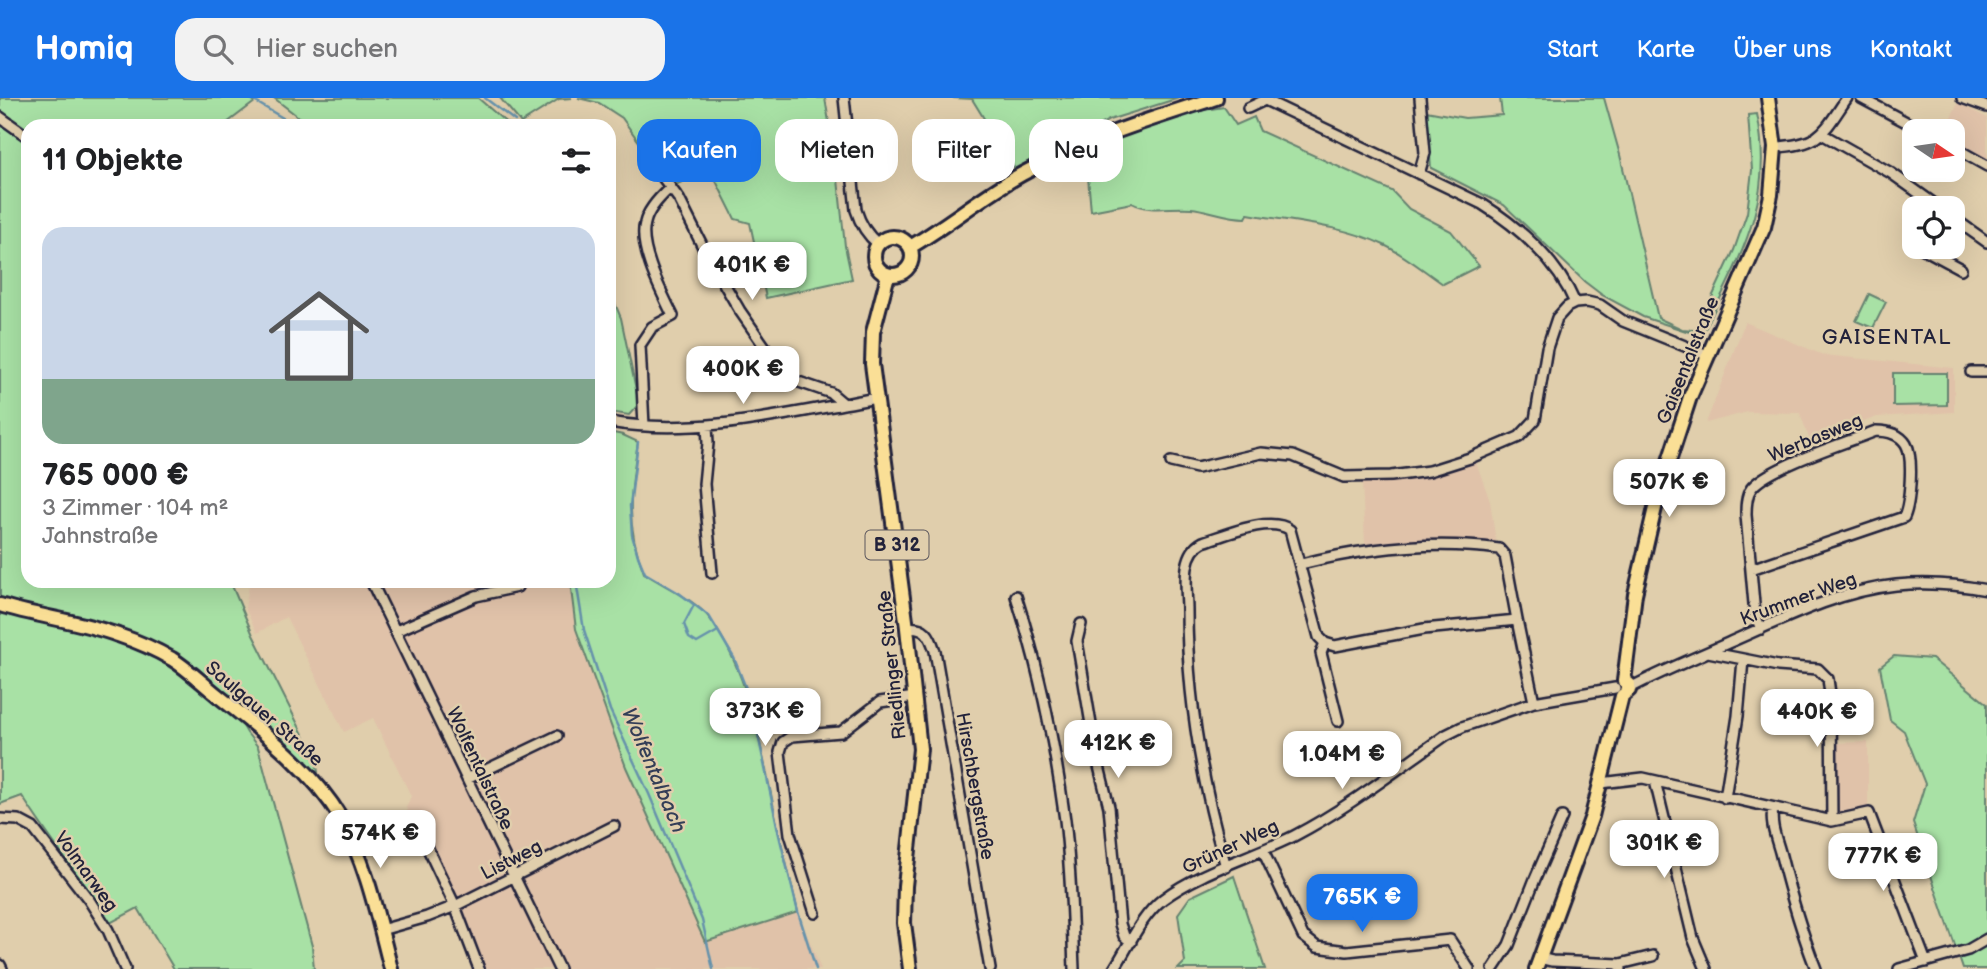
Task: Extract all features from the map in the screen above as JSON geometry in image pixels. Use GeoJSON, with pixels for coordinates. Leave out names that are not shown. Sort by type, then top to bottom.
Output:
{"type":"FeatureCollection","features":[{"type":"Feature","properties":{"kind":"main road"},"geometry":{"type":"LineString","coordinates":[[909,247],[937,232],[975,202],[1074,146],[1122,127],[1216,98]]}},
{"type":"Feature","properties":{"kind":"main road","name":"Gaisentalstraße"},"geometry":{"type":"LineString","coordinates":[[1538,963],[1572,874],[1601,783],[1623,688],[1635,594],[1658,495],[1707,355],[1764,228],[1771,195],[1775,147],[1768,98]]}},
{"type":"Feature","properties":{"kind":"main road"},"geometry":{"type":"LineString","coordinates":[[894,237],[909,247],[911,262],[908,268],[895,276],[888,275],[876,266],[874,250],[888,238],[894,237]]}},
{"type":"Feature","properties":{"kind":"main road","name":"Riedlinger Straße"},"geometry":{"type":"LineString","coordinates":[[888,275],[873,331],[872,364],[915,697],[919,764],[904,904],[910,969]]}},
{"type":"Feature","properties":{"kind":"main road","name":"Saulgauer Straße"},"geometry":{"type":"LineString","coordinates":[[0,605],[35,616],[101,629],[149,647],[172,659],[297,763],[323,791],[342,820],[358,854],[391,969]]}},
{"type":"Feature","properties":{"kind":"street"},"geometry":{"type":"LineString","coordinates":[[844,98],[856,210],[859,221],[878,244]]}},
{"type":"Feature","properties":{"kind":"street"},"geometry":{"type":"LineString","coordinates":[[1419,174],[1426,153],[1420,98]]}},
{"type":"Feature","properties":{"kind":"street"},"geometry":{"type":"LineString","coordinates":[[1775,147],[1801,144],[1822,134],[1847,98]]}},
{"type":"Feature","properties":{"kind":"street"},"geometry":{"type":"LineString","coordinates":[[1861,98],[1902,120]]}},
{"type":"Feature","properties":{"kind":"street"},"geometry":{"type":"LineString","coordinates":[[1962,98],[1987,107]]}},
{"type":"Feature","properties":{"kind":"street"},"geometry":{"type":"LineString","coordinates":[[1248,108],[1265,100],[1482,204],[1517,229],[1568,285],[1575,303]]}},
{"type":"Feature","properties":{"kind":"street"},"geometry":{"type":"LineString","coordinates":[[0,117],[21,132]]}},
{"type":"Feature","properties":{"kind":"street"},"geometry":{"type":"LineString","coordinates":[[1822,134],[1891,173],[1920,196]]}},
{"type":"Feature","properties":{"kind":"street"},"geometry":{"type":"LineString","coordinates":[[1965,154],[1987,166]]}},
{"type":"Feature","properties":{"kind":"street"},"geometry":{"type":"LineString","coordinates":[[666,182],[679,199],[740,311],[781,370],[793,380],[831,393],[844,404]]}},
{"type":"Feature","properties":{"kind":"street"},"geometry":{"type":"LineString","coordinates":[[643,426],[640,345],[652,327],[673,316],[658,284],[644,242],[645,223],[652,207],[670,188]]}},
{"type":"Feature","properties":{"kind":"street"},"geometry":{"type":"LineString","coordinates":[[1965,225],[1985,237]]}},
{"type":"Feature","properties":{"kind":"street"},"geometry":{"type":"LineString","coordinates":[[1942,259],[1961,269]]}},
{"type":"Feature","properties":{"kind":"street"},"geometry":{"type":"LineString","coordinates":[[1171,462],[1197,468],[1261,453],[1293,456],[1344,477],[1391,476],[1429,471],[1470,458],[1519,436],[1535,420],[1547,348],[1557,318],[1575,303],[1600,305],[1623,321],[1707,355]]}},
{"type":"Feature","properties":{"kind":"street"},"geometry":{"type":"LineString","coordinates":[[1971,372],[1987,372]]}},
{"type":"Feature","properties":{"kind":"street"},"geometry":{"type":"LineString","coordinates":[[616,423],[643,426],[707,426],[877,398]]}},
{"type":"Feature","properties":{"kind":"street"},"geometry":{"type":"LineString","coordinates":[[707,426],[709,443],[704,484],[712,573]]}},
{"type":"Feature","properties":{"kind":"street","name":"Werbasweg"},"geometry":{"type":"LineString","coordinates":[[1751,569],[1904,517],[1909,504],[1909,453],[1906,444],[1896,435],[1875,431],[1761,479],[1751,489],[1745,515],[1755,615],[1761,629]]}},
{"type":"Feature","properties":{"kind":"street"},"geometry":{"type":"LineString","coordinates":[[1226,867],[1207,795],[1194,721],[1187,651],[1188,563],[1196,546],[1261,526],[1277,524],[1290,530],[1319,637],[1325,643],[1335,646],[1424,629],[1517,621]]}},
{"type":"Feature","properties":{"kind":"street"},"geometry":{"type":"LineString","coordinates":[[1301,564],[1397,547],[1442,546],[1499,550],[1505,556],[1534,702]]}},
{"type":"Feature","properties":{"kind":"street","name":"Krummer Weg"},"geometry":{"type":"LineString","coordinates":[[1623,688],[1834,600],[1893,585],[1943,583],[1987,590]]}},
{"type":"Feature","properties":{"kind":"street","name":"Wolfentalstraße"},"geometry":{"type":"LineString","coordinates":[[374,588],[559,969]]}},
{"type":"Feature","properties":{"kind":"street"},"geometry":{"type":"LineString","coordinates":[[396,631],[477,596],[513,588]]}},
{"type":"Feature","properties":{"kind":"street"},"geometry":{"type":"LineString","coordinates":[[1016,596],[1048,726],[1065,821],[1074,969]]}},
{"type":"Feature","properties":{"kind":"street"},"geometry":{"type":"LineString","coordinates":[[1081,625],[1077,641],[1096,754],[1110,807],[1120,924],[1124,936],[1131,942]]}},
{"type":"Feature","properties":{"kind":"street","name":"Hirschbergstraße"},"geometry":{"type":"LineString","coordinates":[[907,628],[926,631],[931,638],[990,969]]}},
{"type":"Feature","properties":{"kind":"street"},"geometry":{"type":"LineString","coordinates":[[1325,643],[1321,653],[1338,721]]}},
{"type":"Feature","properties":{"kind":"street"},"geometry":{"type":"LineString","coordinates":[[1708,652],[1743,660],[1818,669],[1828,678],[1831,701],[1832,821]]}},
{"type":"Feature","properties":{"kind":"street"},"geometry":{"type":"LineString","coordinates":[[1726,798],[1743,660]]}},
{"type":"Feature","properties":{"kind":"street","name":"Grüner Weg"},"geometry":{"type":"LineString","coordinates":[[1114,969],[1146,916],[1175,891],[1331,816],[1446,735],[1534,702],[1623,688]]}},
{"type":"Feature","properties":{"kind":"street"},"geometry":{"type":"LineString","coordinates":[[815,912],[789,829],[780,752],[783,742],[792,736],[841,732],[880,702],[915,697]]}},
{"type":"Feature","properties":{"kind":"street"},"geometry":{"type":"LineString","coordinates":[[467,779],[557,736]]}},
{"type":"Feature","properties":{"kind":"street"},"geometry":{"type":"LineString","coordinates":[[1601,783],[1643,778],[1832,821],[1869,813],[1926,962]]}},
{"type":"Feature","properties":{"kind":"street"},"geometry":{"type":"LineString","coordinates":[[1655,781],[1693,938],[1706,969]]}},
{"type":"Feature","properties":{"kind":"street"},"geometry":{"type":"LineString","coordinates":[[1773,809],[1772,822],[1785,874],[1800,927],[1816,969]]}},
{"type":"Feature","properties":{"kind":"street"},"geometry":{"type":"LineString","coordinates":[[1493,969],[1509,945],[1562,817]]}},
{"type":"Feature","properties":{"kind":"street","name":"Volmarweg"},"geometry":{"type":"LineString","coordinates":[[0,819],[26,822],[40,836],[96,911],[108,930],[125,969]]}},
{"type":"Feature","properties":{"kind":"street","name":"Listweg"},"geometry":{"type":"LineString","coordinates":[[381,930],[428,917],[455,906],[614,826]]}},
{"type":"Feature","properties":{"kind":"street"},"geometry":{"type":"LineString","coordinates":[[421,834],[455,906],[479,969]]}},
{"type":"Feature","properties":{"kind":"street"},"geometry":{"type":"LineString","coordinates":[[1263,851],[1303,936],[1317,947],[1347,951],[1450,940],[1469,969]]}},
{"type":"Feature","properties":{"kind":"street"},"geometry":{"type":"LineString","coordinates":[[1899,969],[1916,967],[1968,950],[1987,939]]}},
{"type":"Feature","properties":{"kind":"street"},"geometry":{"type":"LineString","coordinates":[[1538,963],[1552,961],[1620,967],[1653,956]]}},
{"type":"Feature","properties":{"kind":"shaded area"},"geometry":{"type":"Polygon","coordinates":[[[1958,103],[1987,118],[1987,164],[1965,148],[1965,119],[1950,119],[1958,103]]]}},
{"type":"Feature","properties":{"kind":"shaded area"},"geometry":{"type":"Polygon","coordinates":[[[1745,322],[1823,355],[1954,368],[1954,412],[1877,417],[1810,441],[1800,413],[1748,412],[1706,423],[1745,322]]]}},
{"type":"Feature","properties":{"kind":"shaded area"},"geometry":{"type":"Polygon","coordinates":[[[1476,462],[1490,501],[1496,542],[1365,544],[1362,481],[1429,475],[1476,462]]]}},
{"type":"Feature","properties":{"kind":"shaded area"},"geometry":{"type":"Polygon","coordinates":[[[249,588],[571,588],[576,630],[626,767],[705,942],[798,912],[821,969],[477,969],[406,808],[411,796],[373,718],[344,732],[286,617],[257,633],[245,608],[249,588]]]}},
{"type":"Feature","properties":{"kind":"shaded area"},"geometry":{"type":"Polygon","coordinates":[[[1868,742],[1868,810],[1835,818],[1835,743],[1868,742]]]}},
{"type":"Feature","properties":{"kind":"green space"},"geometry":{"type":"Polygon","coordinates":[[[0,98],[260,98],[232,119],[21,119],[21,130],[0,114],[0,98]]]}},
{"type":"Feature","properties":{"kind":"green space"},"geometry":{"type":"Polygon","coordinates":[[[274,98],[478,98],[502,119],[301,119],[274,98]]]}},
{"type":"Feature","properties":{"kind":"green space"},"geometry":{"type":"Polygon","coordinates":[[[500,98],[572,98],[559,99],[527,119],[518,119],[500,98]]]}},
{"type":"Feature","properties":{"kind":"green space"},"geometry":{"type":"Polygon","coordinates":[[[578,98],[825,98],[828,119],[775,119],[775,182],[838,182],[845,246],[852,279],[766,298],[750,223],[735,219],[716,182],[761,182],[761,119],[637,119],[637,139],[622,118],[599,103],[578,98]]]}},
{"type":"Feature","properties":{"kind":"green space"},"geometry":{"type":"Polygon","coordinates":[[[953,98],[1179,98],[1112,119],[1029,119],[1029,162],[1015,169],[1015,119],[984,119],[972,99],[953,98]]]}},
{"type":"Feature","properties":{"kind":"green space"},"geometry":{"type":"Polygon","coordinates":[[[1500,98],[1604,98],[1658,318],[1682,329],[1694,330],[1701,321],[1734,250],[1747,213],[1752,170],[1748,115],[1757,114],[1762,173],[1758,200],[1742,251],[1705,329],[1695,334],[1643,317],[1602,295],[1504,205],[1431,168],[1426,111],[1465,118],[1502,115],[1500,98]]]}},
{"type":"Feature","properties":{"kind":"green space"},"geometry":{"type":"Polygon","coordinates":[[[1224,107],[1236,125],[1254,117],[1260,131],[1392,191],[1409,209],[1451,231],[1479,266],[1443,284],[1384,245],[1334,229],[1248,214],[1246,218],[1239,218],[1191,208],[1154,208],[1132,203],[1091,211],[1088,182],[1123,182],[1123,137],[1183,113],[1224,107]]]}},
{"type":"Feature","properties":{"kind":"green space"},"geometry":{"type":"Polygon","coordinates":[[[0,120],[21,136],[21,588],[233,588],[253,635],[316,760],[316,775],[233,709],[258,747],[312,946],[314,969],[174,969],[138,908],[110,923],[22,796],[0,804],[0,608],[99,635],[171,661],[173,655],[102,626],[0,598],[0,120]]]}},
{"type":"Feature","properties":{"kind":"green space"},"geometry":{"type":"Polygon","coordinates":[[[667,182],[682,182],[671,187],[667,182]]]}},
{"type":"Feature","properties":{"kind":"green space"},"geometry":{"type":"Polygon","coordinates":[[[1869,294],[1886,302],[1873,328],[1856,321],[1869,294]]]}},
{"type":"Feature","properties":{"kind":"green space"},"geometry":{"type":"Polygon","coordinates":[[[616,306],[621,318],[639,404],[629,415],[616,413],[616,306]]]}},
{"type":"Feature","properties":{"kind":"green space"},"geometry":{"type":"Polygon","coordinates":[[[1893,373],[1947,373],[1947,405],[1893,406],[1893,373]]]}},
{"type":"Feature","properties":{"kind":"green space"},"geometry":{"type":"Polygon","coordinates":[[[616,434],[623,435],[638,442],[631,508],[634,539],[644,573],[688,599],[704,612],[724,641],[736,666],[755,722],[798,912],[705,942],[626,767],[576,629],[571,588],[616,588],[616,434]]]}},
{"type":"Feature","properties":{"kind":"green space"},"geometry":{"type":"Polygon","coordinates":[[[1894,656],[1932,659],[1987,704],[1987,969],[1963,969],[1913,823],[1925,784],[1904,731],[1890,720],[1880,667],[1894,656]]]}},
{"type":"Feature","properties":{"kind":"green space"},"geometry":{"type":"Polygon","coordinates":[[[1234,876],[1265,969],[1178,969],[1185,962],[1178,914],[1190,897],[1234,876]]]}},
{"type":"Feature","properties":{"kind":"waterway"},"geometry":{"type":"LineString","coordinates":[[249,98],[285,119]]}},
{"type":"Feature","properties":{"kind":"waterway"},"geometry":{"type":"LineString","coordinates":[[485,98],[512,119]]}},
{"type":"Feature","properties":{"kind":"waterway"},"geometry":{"type":"LineString","coordinates":[[638,442],[630,506],[632,535],[638,556],[645,573],[679,593],[709,616],[734,658],[751,701],[779,835],[798,912],[816,969]]}},
{"type":"Feature","properties":{"kind":"waterway","name":"Wolfentalbach"},"geometry":{"type":"LineString","coordinates":[[577,588],[584,630],[610,710],[702,920],[713,969]]}},
{"type":"Feature","properties":{"kind":"waterway"},"geometry":{"type":"LineString","coordinates":[[694,605],[684,624],[689,638],[697,643],[718,631]]}},
{"type":"Feature","properties":{"kind":"district","name":"GAISENTAL"},"geometry":{"type":"Point","coordinates":[1887,337]}}]}
